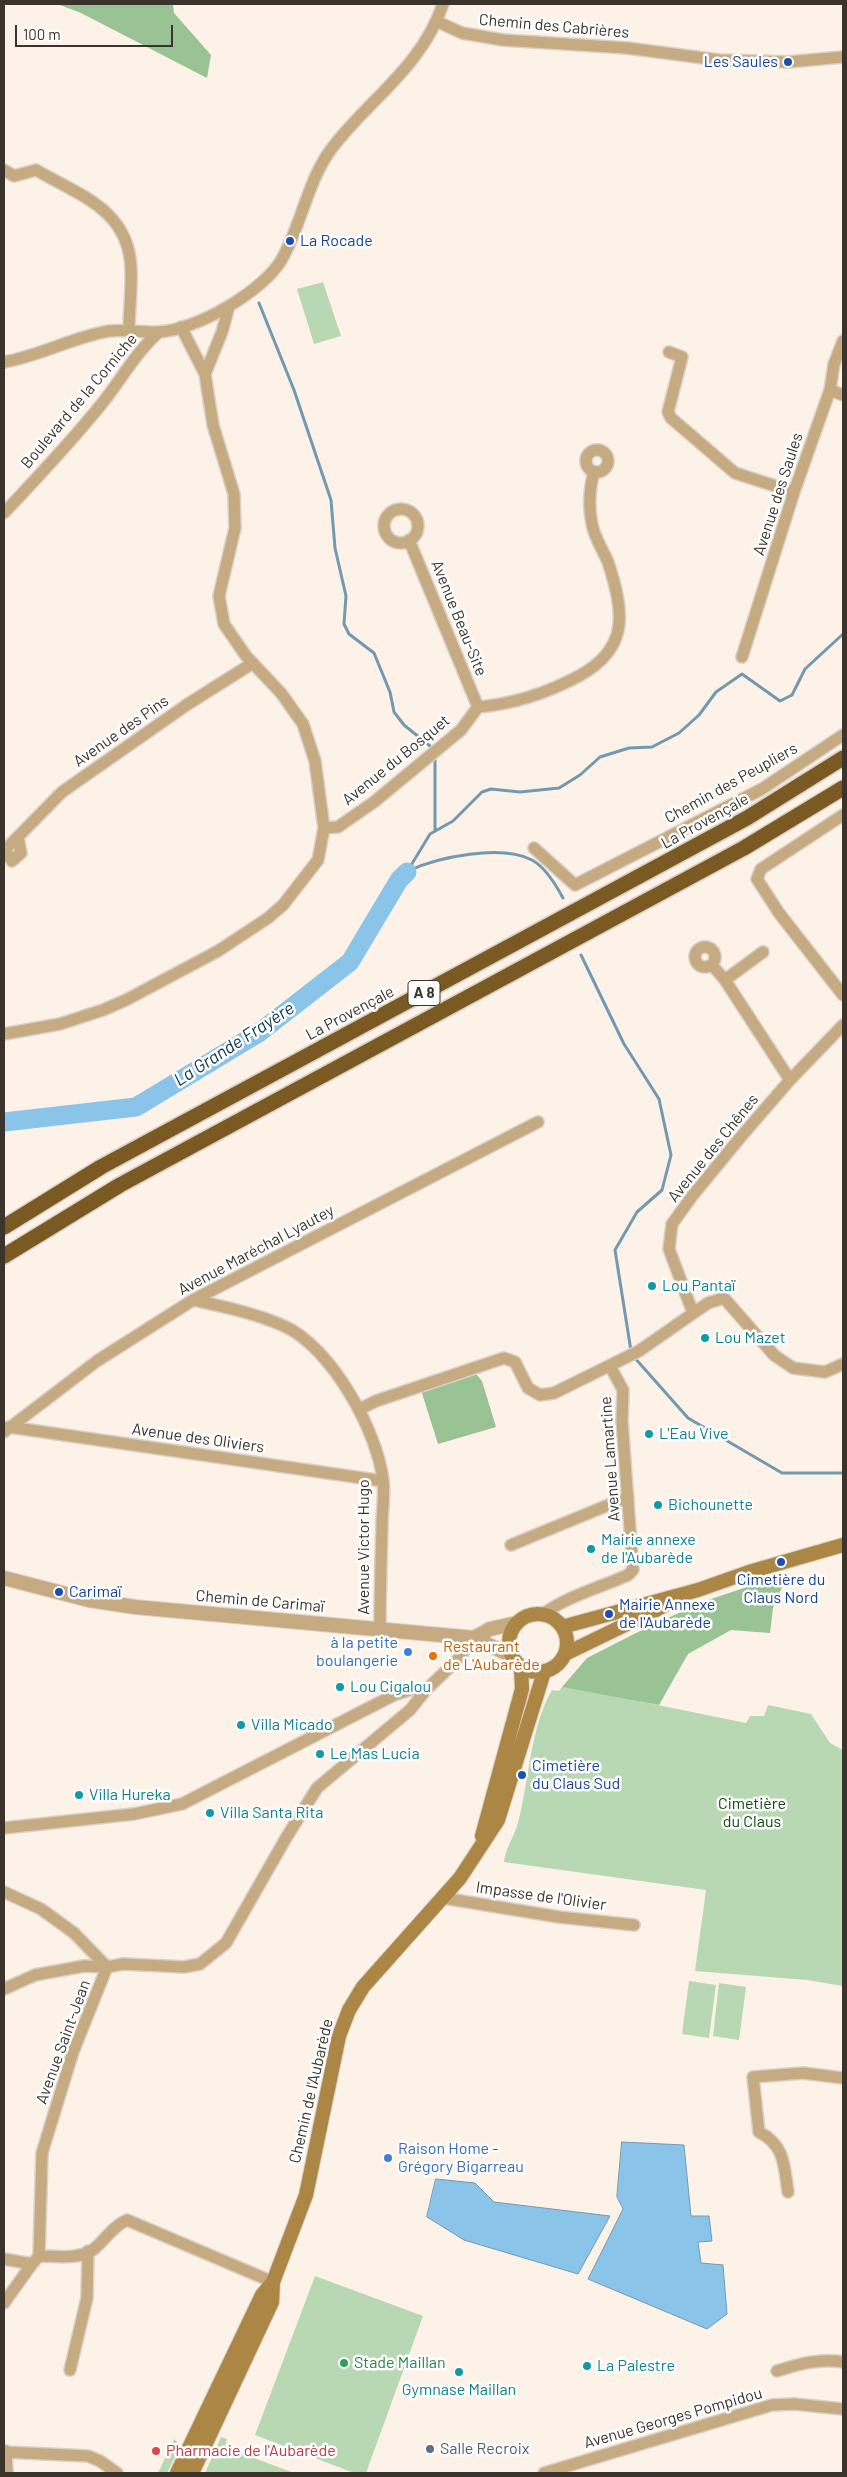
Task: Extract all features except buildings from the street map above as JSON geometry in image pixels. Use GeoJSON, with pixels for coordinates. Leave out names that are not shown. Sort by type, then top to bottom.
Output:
{"type":"FeatureCollection","features":[{"type":"Feature","properties":{"kind":"highway","name":"La Provençale"},"geometry":{"type":"LineString","coordinates":[[4,1227],[101,1167],[747,818],[843,758]]}},
{"type":"Feature","properties":{"kind":"highway","name":"A 8"},"geometry":{"type":"LineString","coordinates":[[4,1256],[120,1185],[744,848],[843,788]]}},
{"type":"Feature","properties":{"kind":"main road"},"geometry":{"type":"LineString","coordinates":[[562,1626],[698,1590],[749,1572],[843,1544]]}},
{"type":"Feature","properties":{"kind":"main road"},"geometry":{"type":"LineString","coordinates":[[565,1654],[698,1590]]}},
{"type":"Feature","properties":{"kind":"main road"},"geometry":{"type":"LineString","coordinates":[[543,1614],[557,1621],[562,1626],[566,1635],[565,1654],[560,1662],[544,1672],[536,1672],[521,1667],[512,1656],[509,1638],[517,1623],[529,1615],[543,1614]]}},
{"type":"Feature","properties":{"kind":"main road","name":"Chemin de l'Aubarède"},"geometry":{"type":"LineString","coordinates":[[475,1859],[522,1689],[521,1667]]}},
{"type":"Feature","properties":{"kind":"main road","name":"Chemin de l'Aubarède"},"geometry":{"type":"LineString","coordinates":[[192,2473],[272,2302],[273,2282],[306,2195],[339,2036],[349,2010],[363,1987],[443,1898],[475,1859],[498,1820],[544,1672]]}},
{"type":"Feature","properties":{"kind":"main road","name":"Chemin de l'Aubarède"},"geometry":{"type":"LineString","coordinates":[[177,2473],[262,2295],[273,2282]]}},
{"type":"Feature","properties":{"kind":"street"},"geometry":{"type":"LineString","coordinates":[[4,362],[23,359],[109,331],[159,332],[181,327],[228,306],[271,275],[282,258],[310,187],[326,155],[412,62],[438,22],[442,4]]}},
{"type":"Feature","properties":{"kind":"street","name":"Chemin des Cabrières"},"geometry":{"type":"LineString","coordinates":[[438,22],[462,33],[503,40],[627,48],[719,60],[781,63],[843,57]]}},
{"type":"Feature","properties":{"kind":"street"},"geometry":{"type":"LineString","coordinates":[[4,170],[14,176],[36,170],[105,210],[123,231],[129,248],[132,270],[130,331]]}},
{"type":"Feature","properties":{"kind":"street"},"geometry":{"type":"LineString","coordinates":[[205,374],[222,332],[228,306]]}},
{"type":"Feature","properties":{"kind":"street"},"geometry":{"type":"LineString","coordinates":[[4,1034],[60,1024],[102,1010],[126,1000],[218,952],[268,918],[283,905],[318,860],[324,828],[315,761],[303,724],[224,624],[219,596],[235,528],[234,494],[213,425],[205,374],[181,327]]}},
{"type":"Feature","properties":{"kind":"street","name":"Boulevard de la Corniche"},"geometry":{"type":"LineString","coordinates":[[4,513],[104,402],[148,342],[159,332]]}},
{"type":"Feature","properties":{"kind":"street","name":"Avenue des Saules"},"geometry":{"type":"LineString","coordinates":[[742,657],[794,492],[830,390],[834,364],[843,341]]}},
{"type":"Feature","properties":{"kind":"street"},"geometry":{"type":"LineString","coordinates":[[670,352],[682,357],[668,412],[671,418],[735,473],[794,492]]}},
{"type":"Feature","properties":{"kind":"street"},"geometry":{"type":"LineString","coordinates":[[830,390],[843,394]]}},
{"type":"Feature","properties":{"kind":"street"},"geometry":{"type":"LineString","coordinates":[[478,708],[538,696],[595,667],[613,648],[620,625],[615,589],[607,562],[592,526],[588,492],[594,472]]}},
{"type":"Feature","properties":{"kind":"street","name":"Avenue Beau-Site"},"geometry":{"type":"LineString","coordinates":[[409,540],[478,708]]}},
{"type":"Feature","properties":{"kind":"street","name":"Avenue des Pins"},"geometry":{"type":"LineString","coordinates":[[18,837],[62,792],[188,704],[253,663]]}},
{"type":"Feature","properties":{"kind":"street","name":"Avenue du Bosquet"},"geometry":{"type":"LineString","coordinates":[[324,828],[338,827],[374,802],[461,730],[478,708]]}},
{"type":"Feature","properties":{"kind":"street","name":"Chemin des Peupliers"},"geometry":{"type":"LineString","coordinates":[[534,848],[575,885],[762,789],[843,735]]}},
{"type":"Feature","properties":{"kind":"street"},"geometry":{"type":"LineString","coordinates":[[843,815],[761,869],[757,879],[779,912],[843,995]]}},
{"type":"Feature","properties":{"kind":"street"},"geometry":{"type":"LineString","coordinates":[[724,980],[763,952]]}},
{"type":"Feature","properties":{"kind":"street"},"geometry":{"type":"LineString","coordinates":[[712,965],[724,980],[790,1080]]}},
{"type":"Feature","properties":{"kind":"street","name":"Avenue des Chênes"},"geometry":{"type":"LineString","coordinates":[[693,1313],[669,1249],[672,1224],[693,1195],[790,1080],[843,1025]]}},
{"type":"Feature","properties":{"kind":"street","name":"Avenue Maréchal Lyautey"},"geometry":{"type":"LineString","coordinates":[[6,1430],[97,1361],[193,1300],[538,1122]]}},
{"type":"Feature","properties":{"kind":"street"},"geometry":{"type":"LineString","coordinates":[[360,1409],[376,1401],[504,1358],[515,1362],[528,1388],[540,1396],[554,1393],[639,1351],[715,1299],[724,1298],[774,1356],[794,1368],[825,1372],[843,1364]]}},
{"type":"Feature","properties":{"kind":"street","name":"Avenue Victor Hugo"},"geometry":{"type":"LineString","coordinates":[[193,1300],[245,1312],[286,1326],[320,1351],[360,1409],[374,1445],[383,1481],[378,1606],[380,1628]]}},
{"type":"Feature","properties":{"kind":"street","name":"Avenue Lamartine"},"geometry":{"type":"LineString","coordinates":[[543,1614],[568,1597],[584,1594],[628,1575],[633,1570],[622,1421],[623,1390],[610,1366]]}},
{"type":"Feature","properties":{"kind":"street","name":"Avenue des Oliviers"},"geometry":{"type":"LineString","coordinates":[[6,1430],[383,1481]]}},
{"type":"Feature","properties":{"kind":"street"},"geometry":{"type":"LineString","coordinates":[[511,1545],[628,1497]]}},
{"type":"Feature","properties":{"kind":"street","name":"Chemin de Carimaï"},"geometry":{"type":"LineString","coordinates":[[4,1578],[89,1600],[135,1607],[474,1638],[512,1656]]}},
{"type":"Feature","properties":{"kind":"street"},"geometry":{"type":"LineString","coordinates":[[4,1989],[35,1975],[84,1966],[107,1967],[123,1964],[184,1967],[200,1964],[226,1943],[317,1788],[410,1710],[426,1690],[458,1659],[474,1638],[490,1629],[517,1623]]}},
{"type":"Feature","properties":{"kind":"street"},"geometry":{"type":"LineString","coordinates":[[4,1828],[134,1814],[182,1804],[394,1695],[412,1689],[426,1690]]}},
{"type":"Feature","properties":{"kind":"street","name":"Avenue Saint-Jean"},"geometry":{"type":"LineString","coordinates":[[4,1892],[40,1909],[74,1933],[107,1967],[73,2052],[42,2152],[36,2260]]}},
{"type":"Feature","properties":{"kind":"street","name":"Impasse de l'Olivier"},"geometry":{"type":"LineString","coordinates":[[443,1898],[559,1917],[634,1925]]}},
{"type":"Feature","properties":{"kind":"street"},"geometry":{"type":"LineString","coordinates":[[788,2192],[782,2157],[773,2139],[759,2132],[753,2077],[804,2073],[843,2078]]}},
{"type":"Feature","properties":{"kind":"street"},"geometry":{"type":"LineString","coordinates":[[4,2259],[36,2260],[77,2256],[93,2249],[114,2226],[127,2220],[273,2282]]}},
{"type":"Feature","properties":{"kind":"street"},"geometry":{"type":"LineString","coordinates":[[70,2370],[88,2298],[88,2252]]}},
{"type":"Feature","properties":{"kind":"street"},"geometry":{"type":"LineString","coordinates":[[4,2303],[36,2260]]}},
{"type":"Feature","properties":{"kind":"street"},"geometry":{"type":"LineString","coordinates":[[777,2371],[803,2363],[832,2360],[843,2362]]}},
{"type":"Feature","properties":{"kind":"street","name":"Avenue Georges Pompidou"},"geometry":{"type":"LineString","coordinates":[[544,2473],[772,2405],[794,2404],[843,2409]]}},
{"type":"Feature","properties":{"kind":"street"},"geometry":{"type":"LineString","coordinates":[[7,2473],[5,2451],[88,2456],[111,2471]]}},
{"type":"Feature","properties":{"kind":"green space"},"geometry":{"type":"Polygon","coordinates":[[[57,4],[173,4],[174,13],[211,55],[207,78],[81,13],[57,4]]]}},
{"type":"Feature","properties":{"kind":"green space"},"geometry":{"type":"Polygon","coordinates":[[[323,282],[341,336],[314,344],[297,289],[323,282]]]}},
{"type":"Feature","properties":{"kind":"green space"},"geometry":{"type":"Polygon","coordinates":[[[476,1374],[482,1381],[496,1427],[438,1444],[421,1390],[476,1374]]]}},
{"type":"Feature","properties":{"kind":"green space"},"geometry":{"type":"Polygon","coordinates":[[[777,1577],[780,1580],[790,1577],[788,1585],[783,1585],[773,1608],[770,1633],[731,1630],[688,1654],[659,1705],[562,1687],[587,1658],[702,1602],[777,1577]]]}},
{"type":"Feature","properties":{"kind":"green space","name":"Cimetière du Claus"},"geometry":{"type":"Polygon","coordinates":[[[617,1654],[633,1700],[746,1723],[750,1716],[764,1716],[768,1705],[811,1714],[830,1743],[843,1750],[843,1986],[807,1980],[695,1971],[706,1890],[504,1862],[522,1807],[534,1738],[552,1690],[559,1691],[562,1687],[592,1692],[617,1654]]]}},
{"type":"Feature","properties":{"kind":"green space"},"geometry":{"type":"Polygon","coordinates":[[[689,1981],[716,1985],[709,2038],[682,2034],[689,1981]]]}},
{"type":"Feature","properties":{"kind":"green space"},"geometry":{"type":"Polygon","coordinates":[[[719,1983],[746,1987],[739,2040],[713,2036],[719,1983]]]}},
{"type":"Feature","properties":{"kind":"green space","name":"Stade Maillan"},"geometry":{"type":"Polygon","coordinates":[[[315,2276],[423,2316],[366,2473],[354,2473],[255,2435],[315,2276]]]}},
{"type":"Feature","properties":{"kind":"green space"},"geometry":{"type":"Polygon","coordinates":[[[221,2437],[227,2439],[225,2447],[294,2473],[205,2473],[221,2437]]]}},
{"type":"Feature","properties":{"kind":"green space"},"geometry":{"type":"Polygon","coordinates":[[[174,2439],[181,2445],[167,2473],[158,2473],[174,2439]]]}},
{"type":"Feature","properties":{"kind":"water"},"geometry":{"type":"Polygon","coordinates":[[[622,2142],[684,2145],[691,2216],[709,2216],[712,2241],[698,2242],[701,2263],[723,2265],[727,2314],[707,2329],[588,2279],[623,2209],[617,2197],[622,2142]]]}},
{"type":"Feature","properties":{"kind":"water"},"geometry":{"type":"Polygon","coordinates":[[[436,2179],[475,2183],[494,2202],[610,2216],[578,2274],[464,2240],[427,2217],[436,2179]]]}},
{"type":"Feature","properties":{"kind":"waterway"},"geometry":{"type":"LineString","coordinates":[[259,303],[294,390],[331,500],[335,548],[346,596],[344,624],[349,634],[374,653],[390,692],[394,712],[404,725],[430,746]]}},
{"type":"Feature","properties":{"kind":"waterway"},"geometry":{"type":"LineString","coordinates":[[407,872],[430,834],[453,821],[482,792],[491,789],[520,792],[559,788],[580,775],[600,757],[629,748],[652,747],[679,733],[699,715],[716,692],[742,674],[780,701],[792,695],[805,669],[843,634]]}},
{"type":"Feature","properties":{"kind":"waterway"},"geometry":{"type":"LineString","coordinates":[[435,760],[435,831]]}},
{"type":"Feature","properties":{"kind":"waterway"},"geometry":{"type":"LineString","coordinates":[[408,871],[436,861],[470,854],[504,853],[519,855],[537,863],[554,882],[563,898]]}},
{"type":"Feature","properties":{"kind":"waterway","name":"La Grande Frayère"},"geometry":{"type":"LineString","coordinates":[[4,1122],[136,1107],[260,1032],[350,962],[399,880],[407,872]]}},
{"type":"Feature","properties":{"kind":"waterway"},"geometry":{"type":"LineString","coordinates":[[581,955],[624,1044],[659,1099],[671,1155],[662,1190],[637,1212],[615,1250],[631,1351]]}},
{"type":"Feature","properties":{"kind":"waterway"},"geometry":{"type":"LineString","coordinates":[[634,1357],[688,1418],[782,1473],[843,1473]]}},
{"type":"Feature","properties":{"kind":"place","name":"Les Saules"},"geometry":{"type":"Point","coordinates":[788,62]}},
{"type":"Feature","properties":{"kind":"place","name":"La Rocade"},"geometry":{"type":"Point","coordinates":[290,241]}},
{"type":"Feature","properties":{"kind":"place","name":"Lou Pantaï"},"geometry":{"type":"Point","coordinates":[652,1286]}},
{"type":"Feature","properties":{"kind":"place","name":"Lou Mazet"},"geometry":{"type":"Point","coordinates":[705,1338]}},
{"type":"Feature","properties":{"kind":"place","name":"L'Eau Vive"},"geometry":{"type":"Point","coordinates":[649,1434]}},
{"type":"Feature","properties":{"kind":"place","name":"Bichounette"},"geometry":{"type":"Point","coordinates":[658,1505]}},
{"type":"Feature","properties":{"kind":"place","name":"Mairie annexe de l'Aubarède"},"geometry":{"type":"Point","coordinates":[591,1549]}},
{"type":"Feature","properties":{"kind":"place","name":"Cimetière du Claus Nord"},"geometry":{"type":"Point","coordinates":[781,1562]}},
{"type":"Feature","properties":{"kind":"place","name":"Carimaï"},"geometry":{"type":"Point","coordinates":[59,1592]}},
{"type":"Feature","properties":{"kind":"place","name":"Mairie Annexe de l'Aubarède"},"geometry":{"type":"Point","coordinates":[609,1614]}},
{"type":"Feature","properties":{"kind":"place","name":"à la petite boulangerie"},"geometry":{"type":"Point","coordinates":[408,1652]}},
{"type":"Feature","properties":{"kind":"place","name":"Restaurant de L'Aubarède"},"geometry":{"type":"Point","coordinates":[433,1656]}},
{"type":"Feature","properties":{"kind":"place","name":"Lou Cigalou"},"geometry":{"type":"Point","coordinates":[340,1687]}},
{"type":"Feature","properties":{"kind":"place","name":"Villa Micado"},"geometry":{"type":"Point","coordinates":[241,1725]}},
{"type":"Feature","properties":{"kind":"place","name":"Le Mas Lucia"},"geometry":{"type":"Point","coordinates":[320,1754]}},
{"type":"Feature","properties":{"kind":"place","name":"Cimetière du Claus Sud"},"geometry":{"type":"Point","coordinates":[522,1775]}},
{"type":"Feature","properties":{"kind":"place","name":"Villa Hureka"},"geometry":{"type":"Point","coordinates":[79,1795]}},
{"type":"Feature","properties":{"kind":"place","name":"Villa Santa Rita"},"geometry":{"type":"Point","coordinates":[210,1813]}},
{"type":"Feature","properties":{"kind":"place","name":"Raison Home - Grégory Bigarreau"},"geometry":{"type":"Point","coordinates":[388,2158]}},
{"type":"Feature","properties":{"kind":"place","name":"Stade Maillan"},"geometry":{"type":"Point","coordinates":[344,2363]}},
{"type":"Feature","properties":{"kind":"place","name":"La Palestre"},"geometry":{"type":"Point","coordinates":[587,2366]}},
{"type":"Feature","properties":{"kind":"place","name":"Gymnase Maillan"},"geometry":{"type":"Point","coordinates":[459,2372]}},
{"type":"Feature","properties":{"kind":"place","name":"Salle Recroix"},"geometry":{"type":"Point","coordinates":[430,2449]}},
{"type":"Feature","properties":{"kind":"place","name":"Pharmacie de l'Aubarède"},"geometry":{"type":"Point","coordinates":[156,2451]}}]}
